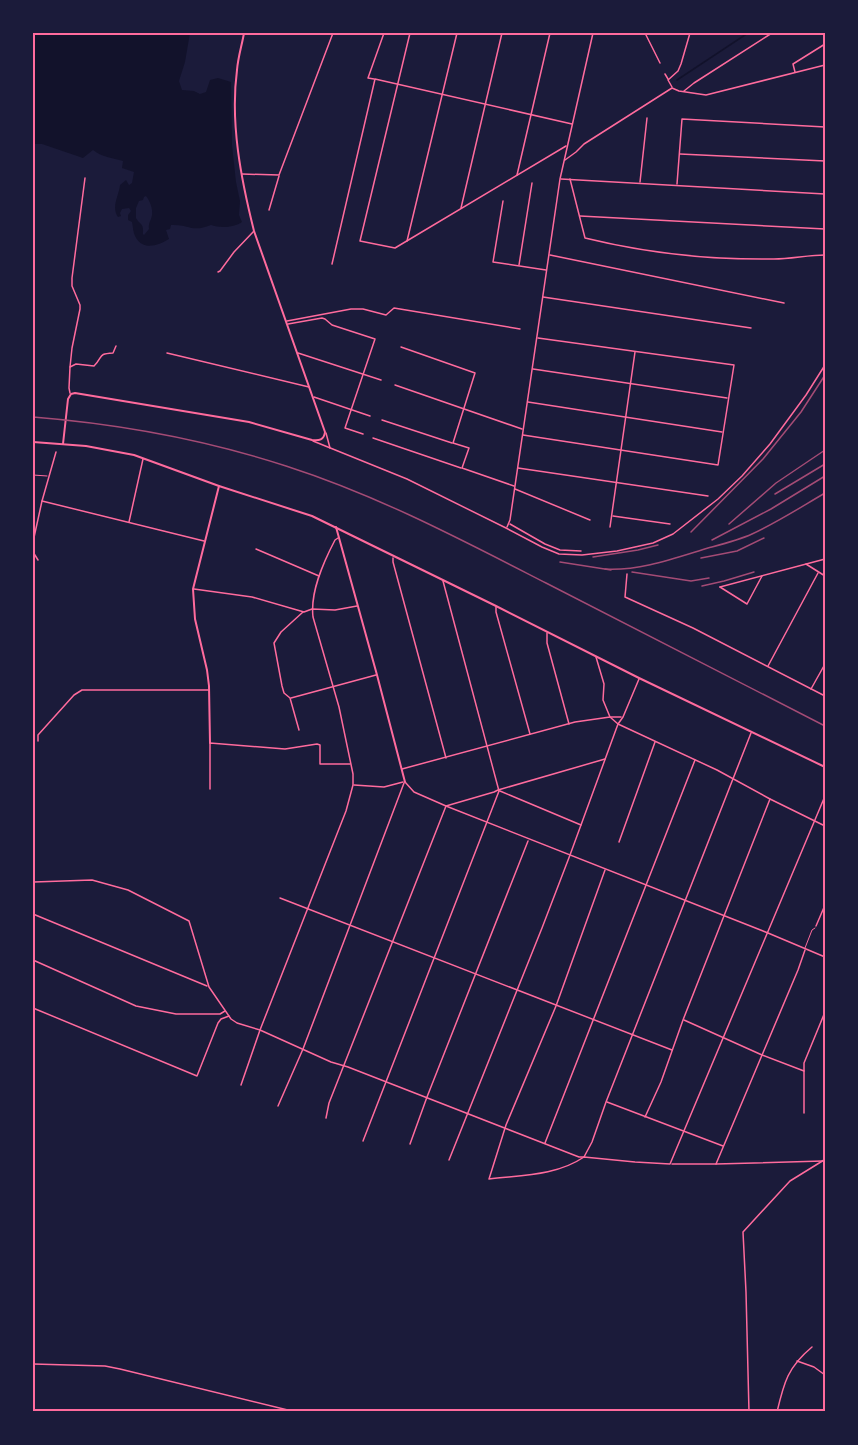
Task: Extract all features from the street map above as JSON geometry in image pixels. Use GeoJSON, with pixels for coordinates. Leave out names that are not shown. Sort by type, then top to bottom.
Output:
{"type":"FeatureCollection","features":[{"type":"Feature","properties":{"kind":"main road"},"geometry":{"type":"LineString","coordinates":[[63,444],[68,399],[70,394],[79,393],[249,422],[318,441],[325,432],[254,231],[241,174],[236,127],[236,90],[244,33]]}},
{"type":"Feature","properties":{"kind":"main road"},"geometry":{"type":"LineString","coordinates":[[33,442],[101,448],[144,458],[219,486],[312,516],[639,678],[825,767]]}},
{"type":"Feature","properties":{"kind":"main road"},"geometry":{"type":"LineString","coordinates":[[210,743],[210,690],[195,619],[193,589],[219,486]]}},
{"type":"Feature","properties":{"kind":"main road"},"geometry":{"type":"LineString","coordinates":[[336,527],[405,782]]}},
{"type":"Feature","properties":{"kind":"street"},"geometry":{"type":"LineString","coordinates":[[269,210],[279,175],[333,33]]}},
{"type":"Feature","properties":{"kind":"street"},"geometry":{"type":"LineString","coordinates":[[384,33],[368,78],[572,124]]}},
{"type":"Feature","properties":{"kind":"street"},"geometry":{"type":"LineString","coordinates":[[410,33],[360,241],[395,248],[567,146]]}},
{"type":"Feature","properties":{"kind":"street"},"geometry":{"type":"LineString","coordinates":[[406,242],[457,33]]}},
{"type":"Feature","properties":{"kind":"street"},"geometry":{"type":"LineString","coordinates":[[461,209],[502,33]]}},
{"type":"Feature","properties":{"kind":"street"},"geometry":{"type":"LineString","coordinates":[[517,175],[550,33]]}},
{"type":"Feature","properties":{"kind":"street"},"geometry":{"type":"LineString","coordinates":[[506,528],[509,524],[560,179],[592,33]]}},
{"type":"Feature","properties":{"kind":"street"},"geometry":{"type":"LineString","coordinates":[[645,33],[660,63]]}},
{"type":"Feature","properties":{"kind":"street"},"geometry":{"type":"LineString","coordinates":[[668,80],[681,64],[690,33]]}},
{"type":"Feature","properties":{"kind":"street"},"geometry":{"type":"LineString","coordinates":[[683,92],[772,33]]}},
{"type":"Feature","properties":{"kind":"street"},"geometry":{"type":"LineString","coordinates":[[796,73],[794,64],[825,44]]}},
{"type":"Feature","properties":{"kind":"street"},"geometry":{"type":"LineString","coordinates":[[665,74],[672,88],[706,95],[825,66]]}},
{"type":"Feature","properties":{"kind":"street"},"geometry":{"type":"LineString","coordinates":[[332,264],[375,79]]}},
{"type":"Feature","properties":{"kind":"street"},"geometry":{"type":"LineString","coordinates":[[564,160],[672,88]]}},
{"type":"Feature","properties":{"kind":"street"},"geometry":{"type":"LineString","coordinates":[[640,183],[647,118]]}},
{"type":"Feature","properties":{"kind":"street"},"geometry":{"type":"LineString","coordinates":[[677,185],[682,119],[825,127]]}},
{"type":"Feature","properties":{"kind":"street"},"geometry":{"type":"LineString","coordinates":[[679,154],[825,161]]}},
{"type":"Feature","properties":{"kind":"street"},"geometry":{"type":"LineString","coordinates":[[241,174],[279,175]]}},
{"type":"Feature","properties":{"kind":"street"},"geometry":{"type":"LineString","coordinates":[[70,394],[72,348],[80,314],[80,305],[72,286],[72,278],[85,178]]}},
{"type":"Feature","properties":{"kind":"street"},"geometry":{"type":"LineString","coordinates":[[560,179],[825,194]]}},
{"type":"Feature","properties":{"kind":"street"},"geometry":{"type":"LineString","coordinates":[[570,179],[585,238],[617,246],[725,258],[773,259],[825,255]]}},
{"type":"Feature","properties":{"kind":"street"},"geometry":{"type":"LineString","coordinates":[[519,266],[532,183]]}},
{"type":"Feature","properties":{"kind":"street"},"geometry":{"type":"LineString","coordinates":[[503,201],[493,262],[546,270]]}},
{"type":"Feature","properties":{"kind":"street"},"geometry":{"type":"LineString","coordinates":[[579,216],[825,229]]}},
{"type":"Feature","properties":{"kind":"street"},"geometry":{"type":"LineString","coordinates":[[218,272],[254,231]]}},
{"type":"Feature","properties":{"kind":"street"},"geometry":{"type":"LineString","coordinates":[[549,255],[784,303]]}},
{"type":"Feature","properties":{"kind":"street"},"geometry":{"type":"LineString","coordinates":[[543,297],[751,328]]}},
{"type":"Feature","properties":{"kind":"street"},"geometry":{"type":"LineString","coordinates":[[287,322],[351,309],[363,309],[386,315],[394,308],[520,329]]}},
{"type":"Feature","properties":{"kind":"street"},"geometry":{"type":"LineString","coordinates":[[287,322],[322,318],[332,325],[375,339],[345,428],[363,434]]}},
{"type":"Feature","properties":{"kind":"street"},"geometry":{"type":"LineString","coordinates":[[522,435],[718,465],[734,365],[536,338]]}},
{"type":"Feature","properties":{"kind":"street"},"geometry":{"type":"LineString","coordinates":[[70,367],[76,364],[94,366],[102,354],[113,353],[116,346]]}},
{"type":"Feature","properties":{"kind":"street"},"geometry":{"type":"LineString","coordinates":[[401,347],[475,373],[453,443]]}},
{"type":"Feature","properties":{"kind":"street"},"geometry":{"type":"LineString","coordinates":[[610,527],[635,351]]}},
{"type":"Feature","properties":{"kind":"street"},"geometry":{"type":"LineString","coordinates":[[167,353],[310,388]]}},
{"type":"Feature","properties":{"kind":"street"},"geometry":{"type":"LineString","coordinates":[[298,353],[381,380]]}},
{"type":"Feature","properties":{"kind":"street"},"geometry":{"type":"LineString","coordinates":[[312,440],[407,479],[559,554],[582,555],[617,551],[653,543],[673,534],[718,499],[770,444],[825,365]]}},
{"type":"Feature","properties":{"kind":"street"},"geometry":{"type":"LineString","coordinates":[[532,369],[728,399]]}},
{"type":"Feature","properties":{"kind":"street"},"geometry":{"type":"LineString","coordinates":[[394,385],[523,429]]}},
{"type":"Feature","properties":{"kind":"street"},"geometry":{"type":"LineString","coordinates":[[313,396],[370,416]]}},
{"type":"Feature","properties":{"kind":"street"},"geometry":{"type":"LineString","coordinates":[[527,402],[723,432]]}},
{"type":"Feature","properties":{"kind":"street"},"geometry":{"type":"LineString","coordinates":[[382,420],[469,448],[462,468]]}},
{"type":"Feature","properties":{"kind":"street"},"geometry":{"type":"LineString","coordinates":[[325,432],[330,448]]}},
{"type":"Feature","properties":{"kind":"street"},"geometry":{"type":"LineString","coordinates":[[373,438],[462,468],[590,520]]}},
{"type":"Feature","properties":{"kind":"street"},"geometry":{"type":"LineString","coordinates":[[33,542],[39,510],[56,452]]}},
{"type":"Feature","properties":{"kind":"street"},"geometry":{"type":"LineString","coordinates":[[129,522],[144,458]]}},
{"type":"Feature","properties":{"kind":"street"},"geometry":{"type":"LineString","coordinates":[[517,468],[708,496]]}},
{"type":"Feature","properties":{"kind":"street"},"geometry":{"type":"LineString","coordinates":[[42,501],[205,541]]}},
{"type":"Feature","properties":{"kind":"street"},"geometry":{"type":"LineString","coordinates":[[33,510],[39,510]]}},
{"type":"Feature","properties":{"kind":"street"},"geometry":{"type":"LineString","coordinates":[[612,515],[670,524]]}},
{"type":"Feature","properties":{"kind":"street"},"geometry":{"type":"LineString","coordinates":[[509,524],[560,550],[581,551]]}},
{"type":"Feature","properties":{"kind":"street"},"geometry":{"type":"LineString","coordinates":[[241,1085],[260,1030],[346,811],[353,785],[339,707],[312,609],[319,576],[338,537]]}},
{"type":"Feature","properties":{"kind":"street"},"geometry":{"type":"LineString","coordinates":[[256,549],[319,576]]}},
{"type":"Feature","properties":{"kind":"street"},"geometry":{"type":"LineString","coordinates":[[33,552],[38,560]]}},
{"type":"Feature","properties":{"kind":"street"},"geometry":{"type":"LineString","coordinates":[[394,557],[393,562],[446,758]]}},
{"type":"Feature","properties":{"kind":"street"},"geometry":{"type":"LineString","coordinates":[[762,575],[747,604],[720,587],[762,575],[825,559]]}},
{"type":"Feature","properties":{"kind":"street"},"geometry":{"type":"LineString","coordinates":[[806,564],[825,576]]}},
{"type":"Feature","properties":{"kind":"street"},"geometry":{"type":"LineString","coordinates":[[768,667],[818,573]]}},
{"type":"Feature","properties":{"kind":"street"},"geometry":{"type":"LineString","coordinates":[[627,574],[625,597],[693,628],[825,696]]}},
{"type":"Feature","properties":{"kind":"street"},"geometry":{"type":"LineString","coordinates":[[363,1141],[499,790],[443,580]]}},
{"type":"Feature","properties":{"kind":"street"},"geometry":{"type":"LineString","coordinates":[[193,589],[252,597],[304,612]]}},
{"type":"Feature","properties":{"kind":"street"},"geometry":{"type":"LineString","coordinates":[[299,730],[290,698],[284,693],[274,643],[281,632],[304,612],[312,609],[335,610],[357,606]]}},
{"type":"Feature","properties":{"kind":"street"},"geometry":{"type":"LineString","coordinates":[[496,606],[530,734]]}},
{"type":"Feature","properties":{"kind":"street"},"geometry":{"type":"LineString","coordinates":[[547,632],[547,643],[570,724]]}},
{"type":"Feature","properties":{"kind":"street"},"geometry":{"type":"LineString","coordinates":[[596,656],[604,684],[603,700],[610,717],[618,724],[825,826]]}},
{"type":"Feature","properties":{"kind":"street"},"geometry":{"type":"LineString","coordinates":[[811,690],[825,664]]}},
{"type":"Feature","properties":{"kind":"street"},"geometry":{"type":"LineString","coordinates":[[290,698],[377,675]]}},
{"type":"Feature","properties":{"kind":"street"},"geometry":{"type":"LineString","coordinates":[[448,1160],[570,855],[618,724],[639,678]]}},
{"type":"Feature","properties":{"kind":"street"},"geometry":{"type":"LineString","coordinates":[[38,741],[38,735],[74,695],[82,690],[210,690]]}},
{"type":"Feature","properties":{"kind":"street"},"geometry":{"type":"LineString","coordinates":[[401,770],[570,724],[591,719],[623,717]]}},
{"type":"Feature","properties":{"kind":"street"},"geometry":{"type":"LineString","coordinates":[[605,870],[556,1006],[505,1128],[489,1179],[549,1172],[575,1162],[584,1157],[588,1151],[752,732]]}},
{"type":"Feature","properties":{"kind":"street"},"geometry":{"type":"LineString","coordinates":[[619,842],[655,742]]}},
{"type":"Feature","properties":{"kind":"street"},"geometry":{"type":"LineString","coordinates":[[210,789],[210,743],[285,749],[317,744],[320,745],[320,764],[351,764]]}},
{"type":"Feature","properties":{"kind":"street"},"geometry":{"type":"LineString","coordinates":[[446,806],[606,759]]}},
{"type":"Feature","properties":{"kind":"street"},"geometry":{"type":"LineString","coordinates":[[545,1144],[695,760]]}},
{"type":"Feature","properties":{"kind":"street"},"geometry":{"type":"LineString","coordinates":[[353,785],[384,787],[405,782]]}},
{"type":"Feature","properties":{"kind":"street"},"geometry":{"type":"LineString","coordinates":[[405,782],[414,792],[446,806],[825,957]]}},
{"type":"Feature","properties":{"kind":"street"},"geometry":{"type":"LineString","coordinates":[[278,1106],[303,1049],[405,782]]}},
{"type":"Feature","properties":{"kind":"street"},"geometry":{"type":"LineString","coordinates":[[499,790],[581,825]]}},
{"type":"Feature","properties":{"kind":"street"},"geometry":{"type":"LineString","coordinates":[[670,1164],[825,796]]}},
{"type":"Feature","properties":{"kind":"street"},"geometry":{"type":"LineString","coordinates":[[645,1117],[661,1082],[770,799]]}},
{"type":"Feature","properties":{"kind":"street"},"geometry":{"type":"LineString","coordinates":[[326,1118],[329,1103],[446,806]]}},
{"type":"Feature","properties":{"kind":"street"},"geometry":{"type":"LineString","coordinates":[[410,1144],[529,840]]}},
{"type":"Feature","properties":{"kind":"street"},"geometry":{"type":"LineString","coordinates":[[34,884],[92,880],[128,890],[189,921],[209,987],[229,1016],[237,1023],[260,1030],[344,1066],[579,1157],[670,1164],[824,1161]]}},
{"type":"Feature","properties":{"kind":"street"},"geometry":{"type":"LineString","coordinates":[[279,898],[672,1050]]}},
{"type":"Feature","properties":{"kind":"street"},"geometry":{"type":"LineString","coordinates":[[816,926],[825,905]]}},
{"type":"Feature","properties":{"kind":"street"},"geometry":{"type":"LineString","coordinates":[[33,914],[209,987]]}},
{"type":"Feature","properties":{"kind":"street"},"geometry":{"type":"LineString","coordinates":[[717,1164],[805,949]]}},
{"type":"Feature","properties":{"kind":"street"},"geometry":{"type":"LineString","coordinates":[[33,960],[136,1006],[176,1014],[220,1014],[226,1011]]}},
{"type":"Feature","properties":{"kind":"street"},"geometry":{"type":"LineString","coordinates":[[33,1008],[197,1076],[218,1023],[229,1016]]}},
{"type":"Feature","properties":{"kind":"street"},"geometry":{"type":"LineString","coordinates":[[804,1113],[806,1057],[825,1011]]}},
{"type":"Feature","properties":{"kind":"street"},"geometry":{"type":"LineString","coordinates":[[684,1020],[804,1071]]}},
{"type":"Feature","properties":{"kind":"street"},"geometry":{"type":"LineString","coordinates":[[606,1102],[724,1147]]}},
{"type":"Feature","properties":{"kind":"street"},"geometry":{"type":"LineString","coordinates":[[749,1412],[743,1232],[790,1181],[824,1161],[825,1157]]}},
{"type":"Feature","properties":{"kind":"street"},"geometry":{"type":"LineString","coordinates":[[777,1412],[789,1373],[797,1361],[812,1347]]}},
{"type":"Feature","properties":{"kind":"street"},"geometry":{"type":"LineString","coordinates":[[797,1361],[814,1367],[825,1375]]}},
{"type":"Feature","properties":{"kind":"street"},"geometry":{"type":"LineString","coordinates":[[33,1364],[105,1366],[296,1412]]}},
{"type":"Feature","properties":{"kind":"lane"},"geometry":{"type":"LineString","coordinates":[[33,475],[49,476]]}},
{"type":"Feature","properties":{"kind":"lane"},"geometry":{"type":"LineString","coordinates":[[805,949],[812,930],[816,926]]}},
{"type":"Feature","properties":{"kind":"shaded area"},"geometry":{"type":"Polygon","coordinates":[[[33,33],[190,33],[179,81],[182,90],[200,94],[206,92],[210,80],[218,78],[231,82],[232,145],[240,201],[239,215],[242,222],[231,226],[211,225],[199,228],[171,225],[170,229],[166,230],[169,239],[150,246],[142,244],[135,236],[132,222],[128,220],[131,211],[129,208],[122,209],[121,216],[118,217],[116,213],[115,205],[120,185],[126,180],[129,185],[132,183],[134,172],[122,168],[123,161],[103,156],[93,150],[83,158],[42,144],[33,144],[33,33]],[[146,196],[139,201],[136,208],[136,218],[142,226],[144,235],[149,229],[152,215],[152,208],[146,196]]]}},
{"type":"Feature","properties":{"kind":"waterway"},"geometry":{"type":"LineString","coordinates":[[677,80],[748,33]]}},
{"type":"Feature","properties":{"kind":"railway"},"geometry":{"type":"LineString","coordinates":[[691,532],[763,459],[801,412],[825,375]]}},
{"type":"Feature","properties":{"kind":"railway"},"geometry":{"type":"LineString","coordinates":[[33,417],[129,428],[192,440],[255,456],[354,491],[482,550],[825,726]]}},
{"type":"Feature","properties":{"kind":"railway"},"geometry":{"type":"LineString","coordinates":[[729,524],[776,483],[825,450]]}},
{"type":"Feature","properties":{"kind":"railway"},"geometry":{"type":"LineString","coordinates":[[775,494],[825,464]]}},
{"type":"Feature","properties":{"kind":"railway"},"geometry":{"type":"LineString","coordinates":[[712,540],[771,509],[825,476]]}},
{"type":"Feature","properties":{"kind":"railway"},"geometry":{"type":"LineString","coordinates":[[605,569],[631,568],[657,563],[742,538],[825,493]]}},
{"type":"Feature","properties":{"kind":"railway"},"geometry":{"type":"LineString","coordinates":[[701,558],[737,551],[764,538]]}},
{"type":"Feature","properties":{"kind":"railway"},"geometry":{"type":"LineString","coordinates":[[593,557],[658,545]]}},
{"type":"Feature","properties":{"kind":"railway"},"geometry":{"type":"LineString","coordinates":[[560,562],[611,570]]}},
{"type":"Feature","properties":{"kind":"railway"},"geometry":{"type":"LineString","coordinates":[[632,572],[691,581],[709,578]]}},
{"type":"Feature","properties":{"kind":"railway"},"geometry":{"type":"LineString","coordinates":[[702,586],[754,572]]}}]}
